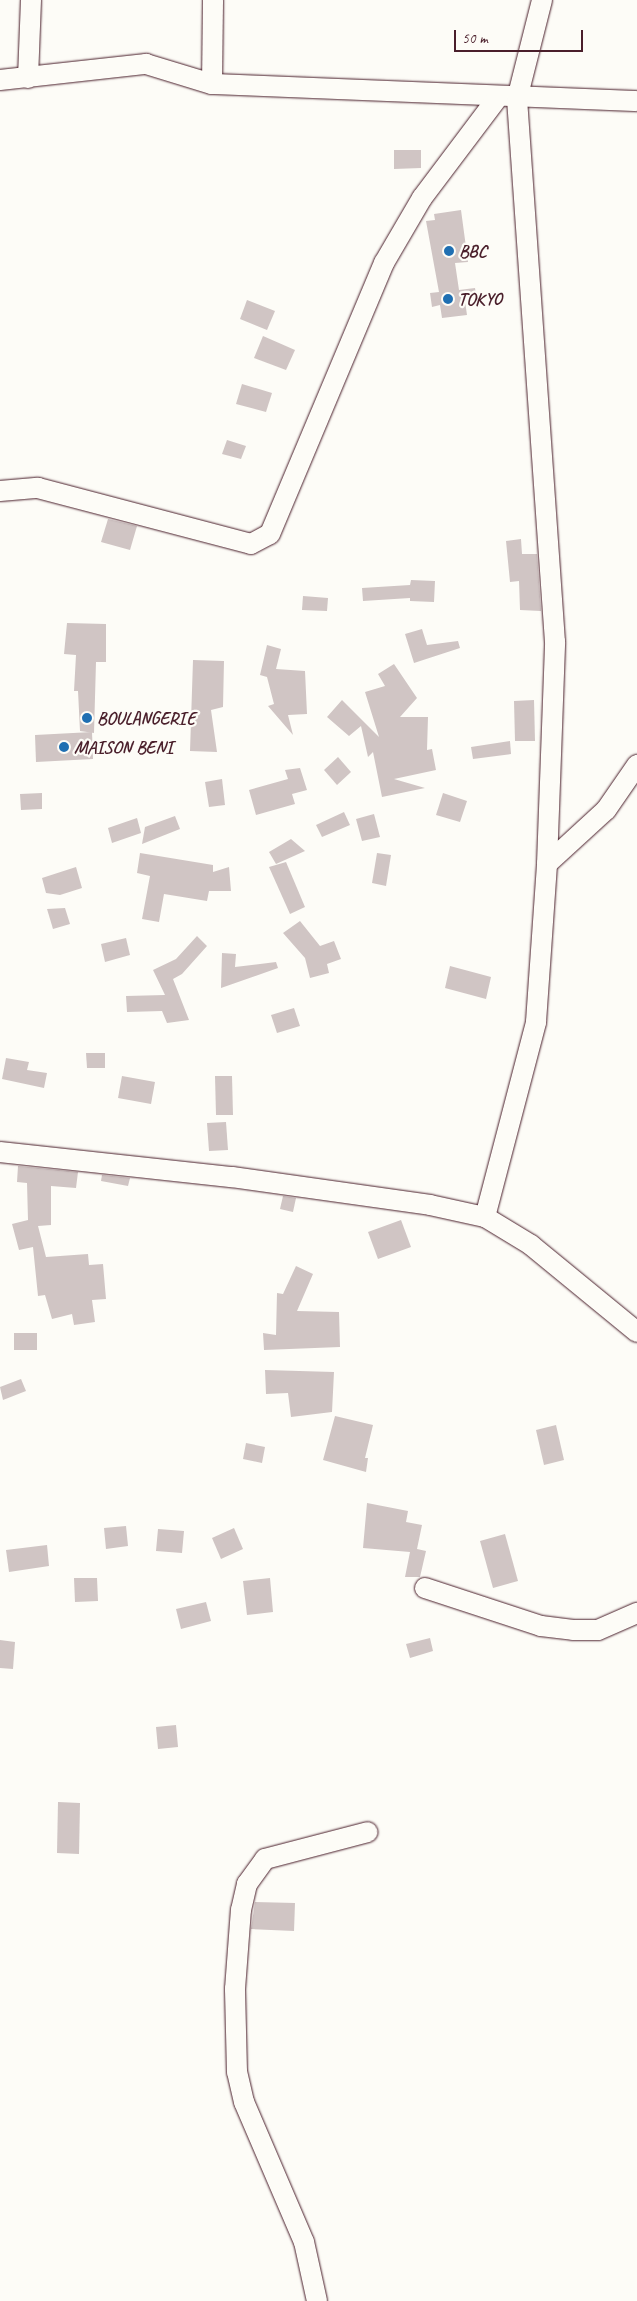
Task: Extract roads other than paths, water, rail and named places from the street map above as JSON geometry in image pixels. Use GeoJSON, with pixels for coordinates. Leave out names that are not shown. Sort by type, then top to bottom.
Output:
{"type":"FeatureCollection","features":[{"type":"Feature","properties":{"kind":"street"},"geometry":{"type":"LineString","coordinates":[[28,78],[31,0]]}},
{"type":"Feature","properties":{"kind":"street"},"geometry":{"type":"LineString","coordinates":[[212,84],[213,0]]}},
{"type":"Feature","properties":{"kind":"street"},"geometry":{"type":"LineString","coordinates":[[0,491],[38,488],[251,544],[270,534],[384,263],[422,198],[508,98],[542,0]]}},
{"type":"Feature","properties":{"kind":"street"},"geometry":{"type":"LineString","coordinates":[[0,80],[146,64],[212,84],[508,98],[637,101]]}},
{"type":"Feature","properties":{"kind":"street"},"geometry":{"type":"LineString","coordinates":[[485,1218],[536,1022],[547,864],[555,642],[508,98]]}},
{"type":"Feature","properties":{"kind":"street"},"geometry":{"type":"LineString","coordinates":[[547,864],[606,810],[637,766]]}},
{"type":"Feature","properties":{"kind":"street"},"geometry":{"type":"LineString","coordinates":[[0,1152],[232,1177],[430,1205],[485,1218],[531,1245],[637,1332]]}},
{"type":"Feature","properties":{"kind":"street"},"geometry":{"type":"LineString","coordinates":[[425,1588],[541,1626],[573,1630],[598,1630],[637,1613]]}},
{"type":"Feature","properties":{"kind":"street"},"geometry":{"type":"LineString","coordinates":[[317,2301],[304,2242],[244,2102],[237,2072],[235,1989],[241,1910],[247,1884],[266,1859],[368,1832]]}},
{"type":"Feature","properties":{"kind":"place","name":"BBC"},"geometry":{"type":"Point","coordinates":[449,251]}},
{"type":"Feature","properties":{"kind":"place","name":"TOKYO"},"geometry":{"type":"Point","coordinates":[448,299]}},
{"type":"Feature","properties":{"kind":"place","name":"BOULANGERIE"},"geometry":{"type":"Point","coordinates":[87,718]}},
{"type":"Feature","properties":{"kind":"place","name":"MAISON BENI"},"geometry":{"type":"Point","coordinates":[64,747]}}]}
